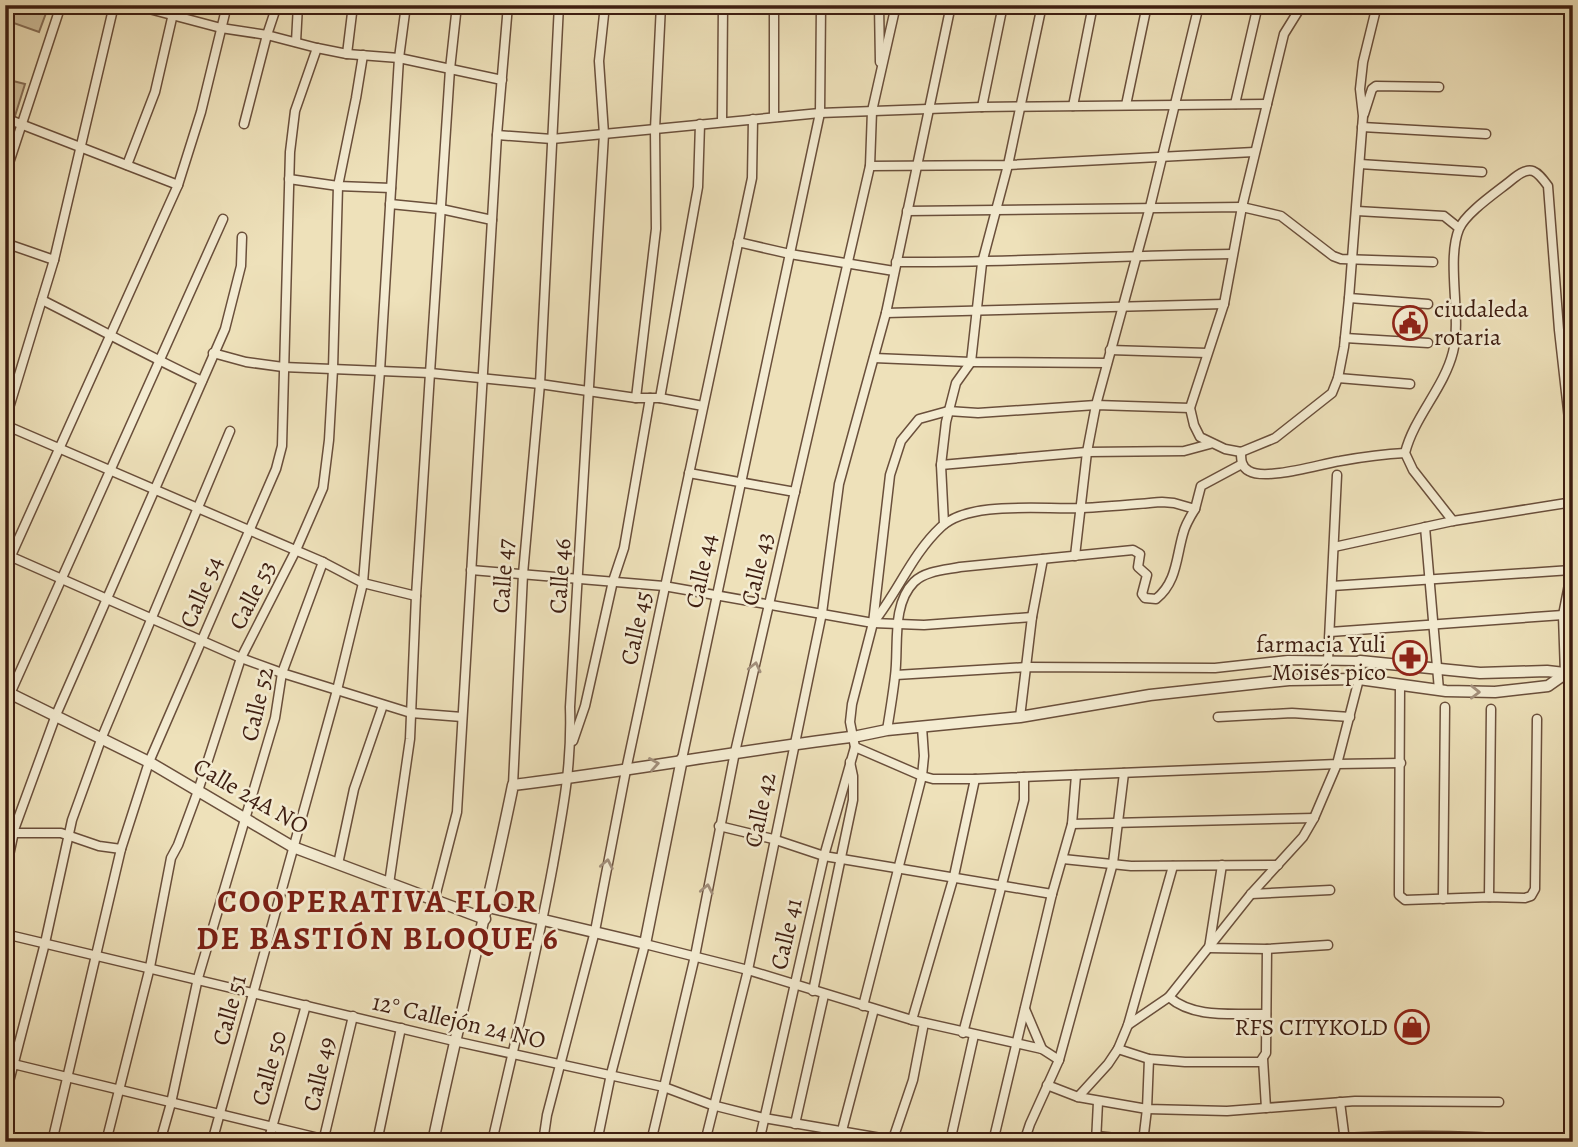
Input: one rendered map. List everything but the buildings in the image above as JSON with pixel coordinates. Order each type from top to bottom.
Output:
[{"type":"street","points":[[5,174],[61,5]]},
{"type":"street","points":[[114,5],[54,260],[5,423],[323,562],[363,583],[416,596]]},
{"type":"street","points":[[134,5],[220,28],[267,35],[317,48],[347,54],[399,58],[502,80]]},
{"type":"street","points":[[127,165],[155,92],[175,5]]},
{"type":"street","points":[[5,569],[8,555],[60,448],[178,185],[201,112],[227,5]]},
{"type":"street","points":[[244,124],[267,35],[278,5]]},
{"type":"street","points":[[296,42],[298,5]]},
{"type":"street","points":[[347,54],[353,5]]},
{"type":"street","name":"Calle 51","points":[[212,1142],[337,690],[363,583],[380,371],[399,58],[407,5]]},
{"type":"street","points":[[389,884],[410,739],[430,373],[450,69],[457,5]]},
{"type":"street","points":[[434,901],[457,812],[492,220],[508,5]]},
{"type":"street","name":"Calle 47","points":[[433,1142],[513,785],[523,574],[540,384],[559,5]]},
{"type":"street","name":"Calle 46","points":[[492,1142],[543,919],[569,778],[570,707],[604,134],[599,61],[605,5]]},
{"type":"street","points":[[636,398],[656,229],[655,129],[661,5]]},
{"type":"street","points":[[722,122],[723,5]]},
{"type":"street","points":[[774,117],[775,5]]},
{"type":"street","name":"Calle 44","points":[[597,1142],[611,1074],[645,944],[820,113],[821,5]]},
{"type":"street","points":[[879,5],[880,77]]},
{"type":"street","name":"Calle 43","points":[[651,1142],[695,957],[735,752],[870,166],[872,111],[896,5]]},
{"type":"street","name":"Calle 42","points":[[705,1142],[712,1105],[748,970],[822,613],[839,484],[886,313],[951,5]]},
{"type":"street","points":[[982,107],[1003,5]]},
{"type":"street","points":[[944,524],[941,465],[948,411],[956,383],[971,362],[982,263],[1008,165],[1018,107],[1042,5]]},
{"type":"street","points":[[1073,106],[1093,5]]},
{"type":"street","points":[[1126,105],[1147,5]]},
{"type":"street","points":[[1075,555],[1087,452],[1096,405],[1124,307],[1199,5]]},
{"type":"street","points":[[1235,104],[1258,5]]},
{"type":"street","points":[[1302,5],[1284,34],[1254,152],[1224,304],[1190,408],[1200,437],[1210,444],[1241,452],[1261,445],[1291,428],[1332,393],[1338,378],[1345,338],[1357,211],[1363,116],[1360,89],[1363,62],[1377,5]]},
{"type":"street","name":"Calle 54","points":[[52,1142],[121,849],[149,762],[275,469],[282,446],[289,179],[295,111],[317,48]]},
{"type":"street","name":"Calle 53","points":[[106,1142],[150,967],[171,858],[198,790],[241,659],[296,550],[323,488],[333,369],[338,186],[363,55]]},
{"type":"street","points":[[1363,116],[1372,89],[1376,86],[1439,87]]},
{"type":"street","points":[[498,135],[552,139],[820,113],[982,107],[1267,104]]},
{"type":"street","points":[[5,118],[178,185]]},
{"type":"street","name":"Calle 45","points":[[543,1142],[547,1115],[595,931],[664,586],[752,178],[753,120]]},
{"type":"street","points":[[660,398],[698,187],[700,124]]},
{"type":"street","points":[[1362,127],[1486,134]]},
{"type":"street","points":[[870,166],[1008,165],[1254,152]]},
{"type":"street","points":[[1360,164],[1482,172]]},
{"type":"street","points":[[1405,453],[1454,352],[1457,225],[1519,174],[1529,170],[1538,172],[1548,186],[1559,330],[1573,455]]},
{"type":"street","points":[[289,179],[338,186],[391,188]]},
{"type":"street","points":[[390,204],[441,209],[492,220]]},
{"type":"street","points":[[907,211],[1242,207],[1281,216],[1333,257],[1352,261],[1433,262]]},
{"type":"street","points":[[1357,211],[1444,216],[1457,225]]},
{"type":"street","points":[[5,705],[8,692],[223,219]]},
{"type":"street","points":[[5,874],[9,832],[55,715],[225,329],[241,266],[242,236]]},
{"type":"street","points":[[738,242],[790,254],[895,267],[1137,255],[1232,254]]},
{"type":"street","points":[[5,243],[54,260]]},
{"type":"street","points":[[1349,298],[1428,304]]},
{"type":"street","points":[[42,300],[202,381]]},
{"type":"street","points":[[886,313],[1224,304]]},
{"type":"street","points":[[1345,338],[1428,343]]},
{"type":"street","points":[[1110,350],[1207,353]]},
{"type":"street","points":[[214,353],[246,362],[283,367],[430,373],[540,384],[636,398],[660,398],[703,406]]},
{"type":"street","points":[[874,358],[1107,363]]},
{"type":"street","points":[[1338,378],[1410,384]]},
{"type":"street","points":[[571,747],[585,706],[613,581],[624,548],[650,398]]},
{"type":"street","points":[[873,623],[890,475],[901,441],[919,419],[948,411],[978,413],[1096,405],[1190,408]]},
{"type":"street","points":[[5,1097],[10,1064],[46,943],[72,820],[102,737],[230,431]]},
{"type":"street","points":[[941,465],[1087,452],[1184,451],[1210,444]]},
{"type":"street","points":[[1241,452],[1242,464],[1249,471],[1276,473],[1368,456],[1405,453]]},
{"type":"street","points":[[1405,453],[1413,470],[1453,521]]},
{"type":"street","points":[[887,730],[896,675],[898,625],[906,593],[919,578],[960,567],[1133,550],[1138,552],[1141,559],[1138,567],[1147,575],[1142,594],[1145,598],[1156,599],[1170,585],[1183,533],[1195,509],[1201,486],[1242,464]]},
{"type":"street","points":[[689,473],[795,492]]},
{"type":"street","points":[[1328,660],[1337,475]]},
{"type":"street","points":[[873,623],[888,605],[925,543],[944,524],[973,512],[1009,508],[1080,509],[1162,502],[1195,509]]},
{"type":"street","points":[[1334,547],[1453,521],[1573,502]]},
{"type":"street","points":[[1425,527],[1439,690]]},
{"type":"street","points":[[8,555],[241,659],[411,713],[463,717]]},
{"type":"street","points":[[1020,717],[1032,617],[1044,559]]},
{"type":"street","name":"Calle 52","points":[[160,1142],[198,978],[275,718],[282,673],[323,562]]},
{"type":"street","points":[[1332,586],[1572,567],[1563,615],[1569,674]]},
{"type":"street","points":[[471,570],[664,586],[873,623],[924,625],[1032,617]]},
{"type":"street","points":[[1330,632],[1563,615]]},
{"type":"street","name":"Calle 41","points":[[759,1142],[824,856],[850,762],[853,742],[850,722],[852,704],[873,623]]},
{"type":"street","points":[[896,675],[1027,667],[1215,668],[1288,660],[1360,661],[1480,673],[1548,671],[1569,674]]},
{"type":"street","points":[[1128,1025],[1169,997],[1251,894],[1303,837],[1337,764],[1359,679],[1360,661]]},
{"type":"street","points":[[513,785],[793,744],[853,742],[887,730],[1020,717],[1150,695],[1289,680],[1359,679],[1439,690],[1494,692],[1548,686],[1569,674]]},
{"type":"street","points":[[1400,685],[1399,895],[1405,900],[1531,896],[1535,890],[1537,719]]},
{"type":"street","name":"Calle 24A NO","points":[[8,692],[149,762],[293,847],[485,919]]},
{"type":"street","points":[[338,864],[354,789],[383,705]]},
{"type":"street","points":[[1443,899],[1445,707]]},
{"type":"street","points":[[1489,897],[1491,709]]},
{"type":"street","points":[[1218,717],[1292,713],[1350,717]]},
{"type":"street","points":[[863,1006],[922,776],[922,727]]},
{"type":"street","points":[[853,742],[933,779],[1401,763]]},
{"type":"street","points":[[813,991],[853,800],[853,769],[850,762]]},
{"type":"street","points":[[1024,1142],[1059,1060],[1113,863],[1124,773]]},
{"type":"street","points":[[993,1142],[1052,894],[1072,824],[1076,775]]},
{"type":"street","points":[[963,1033],[1024,800],[1024,777]]},
{"type":"street","points":[[912,1020],[954,876],[975,779]]},
{"type":"street","points":[[1072,824],[1314,818]]},
{"type":"street","points":[[719,826],[774,839],[824,856],[1052,894]]},
{"type":"street","points":[[9,832],[61,832],[99,846],[121,849]]},
{"type":"street","points":[[1062,859],[1131,866],[1278,865]]},
{"type":"street","points":[[1209,948],[1222,865]]},
{"type":"street","points":[[1078,1097],[1108,1064],[1128,1025],[1172,866]]},
{"type":"street","points":[[1251,894],[1330,890]]},
{"type":"street","points":[[488,906],[748,970],[912,1020],[963,1033],[1018,1042],[1042,1049],[1059,1060]]},
{"type":"street","name":"12° Callejón 24 NO","points":[[5,934],[454,1041],[611,1074],[664,1087],[712,1105],[764,1118],[904,1142]]},
{"type":"street","points":[[1209,948],[1266,949],[1328,945]]},
{"type":"street","points":[[1118,1049],[1149,1059],[1260,1062],[1266,1053],[1266,949]]},
{"type":"street","points":[[795,1124],[824,995]]},
{"type":"street","points":[[1169,997],[1179,1006],[1194,1012],[1266,1014]]},
{"type":"street","name":"Calle 50","points":[[268,1142],[306,1005]]},
{"type":"street","points":[[839,1142],[874,1009]]},
{"type":"street","points":[[1025,1009],[1042,1049]]},
{"type":"street","name":"Calle 49","points":[[323,1140],[353,1016]]},
{"type":"street","points":[[892,1140],[912,1080],[925,1023]]},
{"type":"street","points":[[377,1142],[401,1028]]},
{"type":"street","points":[[950,1142],[974,1035]]},
{"type":"street","points":[[1143,1141],[1149,1059]]},
{"type":"street","points":[[1263,1059],[1266,1108]]},
{"type":"street","points":[[10,1064],[335,1142]]},
{"type":"street","points":[[1047,1085],[1098,1102],[1147,1109],[1227,1111],[1340,1102],[1499,1102]]},
{"type":"street","points":[[1098,1102],[1096,1139],[1156,1142]]},
{"type":"street","points":[[1340,1102],[1345,1139]]},
{"type":"street","points":[[1281,1142],[1345,1139],[1548,1142]]},
{"type":"shaded area","points":[[10,5],[49,5],[39,32],[5,20]]},
{"type":"shaded area","points":[[5,79],[25,84],[15,116],[5,112]]},
{"type":"place","name":"ciudaleda rotaria","points":[[1410,323]]},
{"type":"place","name":"farmacia Yuli Moisés pico","points":[[1410,658]]},
{"type":"place","name":"RFS CITYKOLD","points":[[1412,1027]]},
{"type":"district","name":"COOPERATIVA FLOR DE BASTIÓN BLOQUE 6","points":[[378,920]]}]
